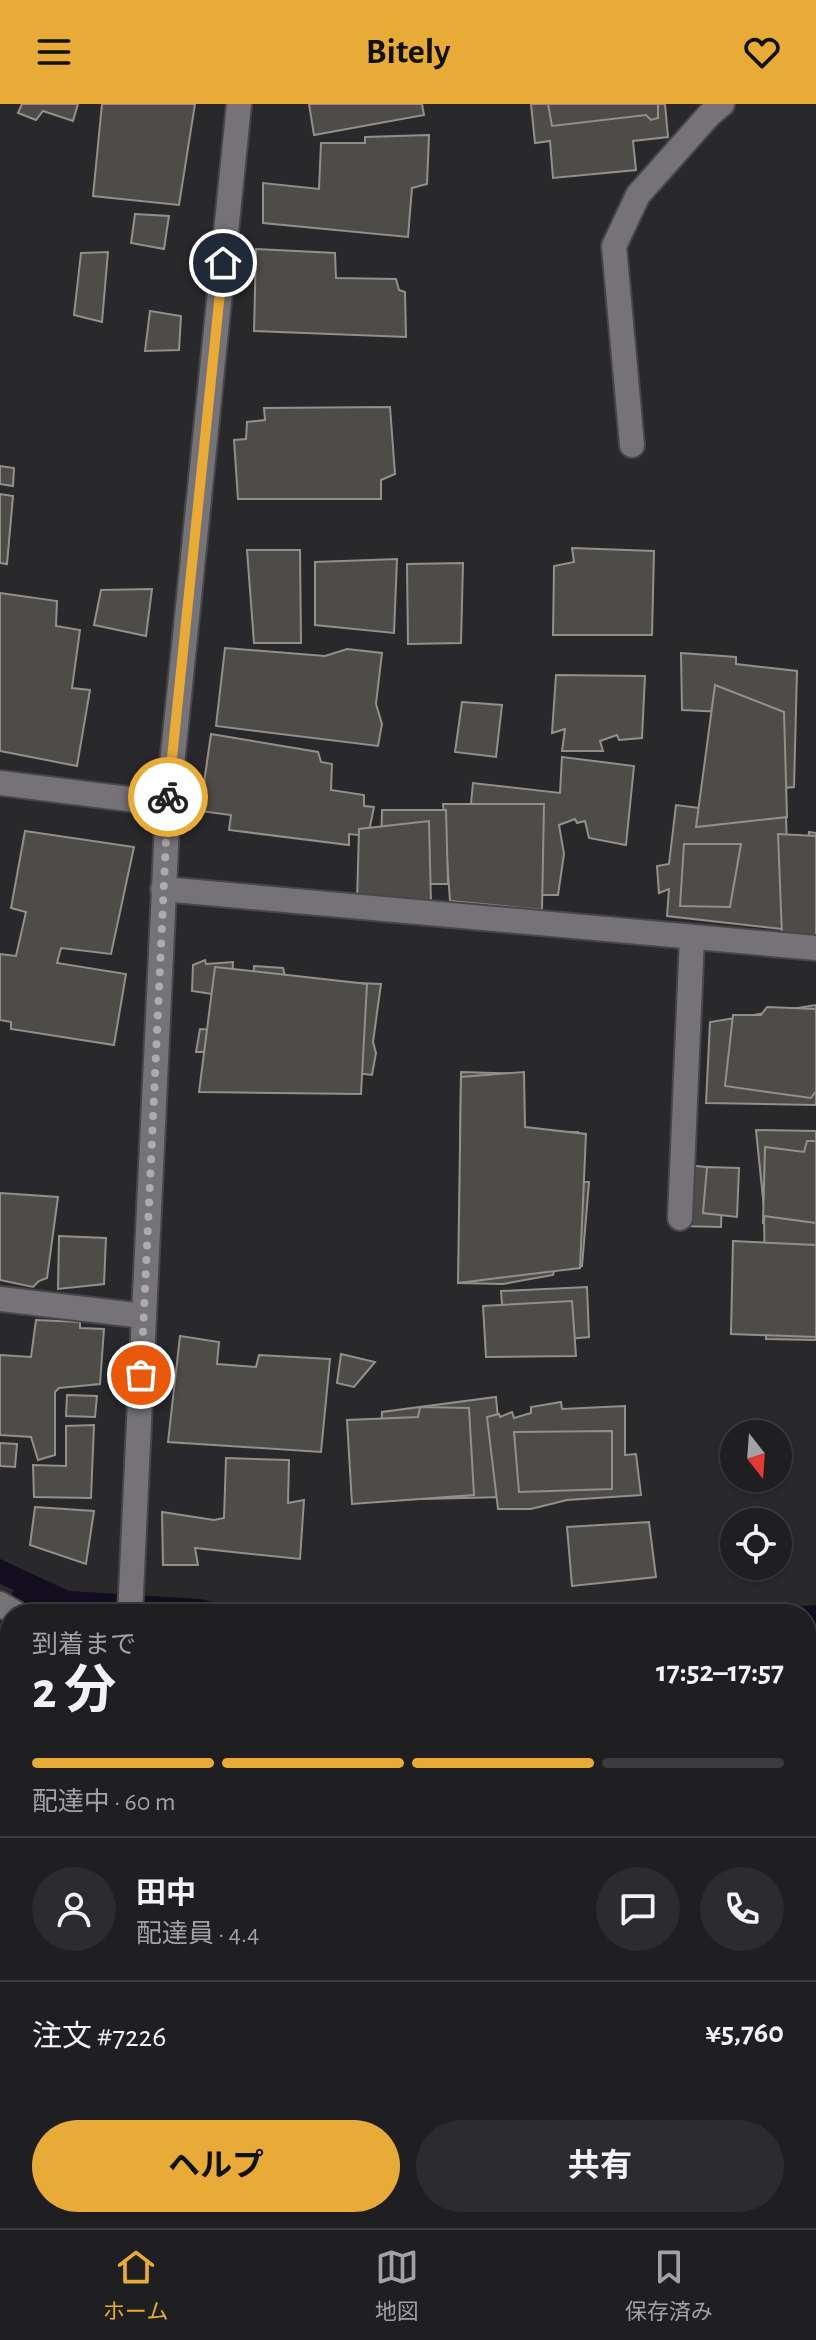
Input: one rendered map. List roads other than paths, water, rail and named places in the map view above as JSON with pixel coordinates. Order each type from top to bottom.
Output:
[{"type":"street","points":[[130,1604],[168,804],[239,104]]},
{"type":"street","points":[[632,445],[614,246],[638,195],[722,104]]},
{"type":"street","points":[[0,783],[168,804]]},
{"type":"street","points":[[163,889],[816,948]]},
{"type":"street","points":[[680,1218],[692,937]]},
{"type":"street","points":[[0,1299],[144,1316]]}]
